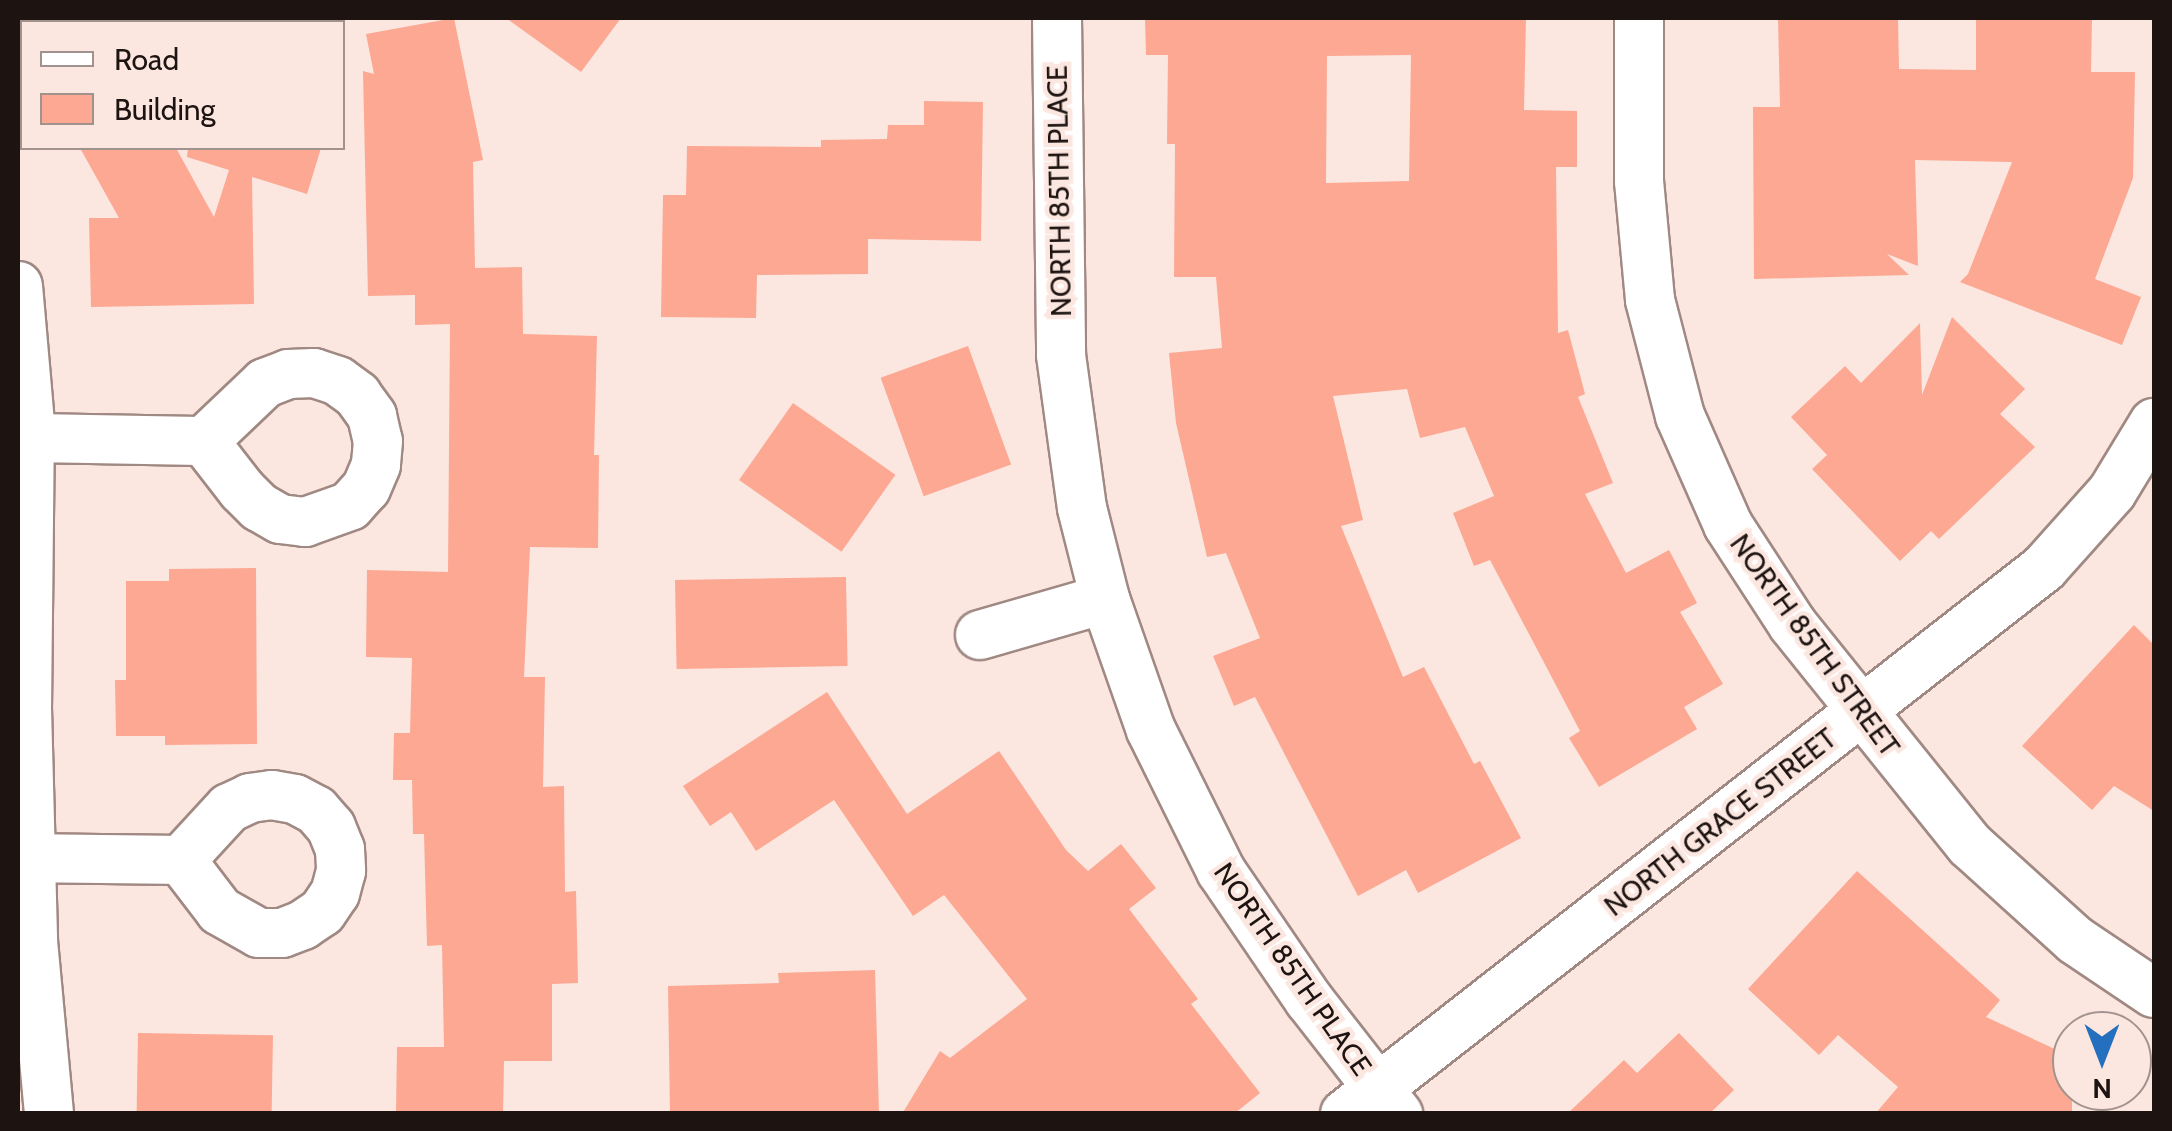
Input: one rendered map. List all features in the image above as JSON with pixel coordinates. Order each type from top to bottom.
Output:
[{"type":"street","name":"NORTH 85TH PLACE","points":[[1057,18],[1061,355],[1082,508],[1105,599],[1151,730],[1222,871],[1374,1105]]},
{"type":"street","name":"NORTH 85TH STREET","points":[[1639,18],[1642,241],[1658,339],[1680,416],[1728,524],[1758,576],[1970,845],[2075,940],[2154,993]]},
{"type":"street","points":[[18,286],[30,438],[24,858],[48,1114]]},
{"type":"street","name":"NORTH GRACE STREET","points":[[1374,1105],[2044,568],[2112,492],[2154,423]]},
{"type":"street","points":[[30,438],[204,441]]},
{"type":"street","points":[[980,635],[1105,599]]},
{"type":"street","points":[[24,858],[182,860]]},
{"type":"building","points":[[454,18],[483,160],[473,162],[475,268],[522,267],[523,334],[597,336],[594,455],[599,455],[598,548],[530,547],[524,677],[545,677],[543,787],[564,786],[565,892],[576,891],[578,983],[552,984],[552,1061],[504,1061],[503,1114],[396,1112],[397,1047],[444,1047],[442,945],[427,946],[424,834],[413,834],[412,780],[393,780],[394,733],[410,733],[412,658],[366,657],[367,570],[448,572],[450,324],[415,325],[415,295],[368,296],[363,71],[374,74],[366,34]]},
{"type":"building","points":[[506,18],[621,18],[581,72]]},
{"type":"building","points":[[1145,18],[1526,18],[1524,110],[1577,111],[1577,167],[1556,167],[1558,333],[1568,330],[1585,394],[1578,397],[1613,483],[1585,494],[1626,573],[1669,550],[1697,603],[1680,612],[1723,684],[1684,707],[1697,729],[1599,787],[1569,738],[1580,731],[1490,560],[1474,566],[1453,513],[1494,496],[1465,427],[1420,438],[1407,389],[1333,396],[1363,520],[1341,526],[1403,677],[1424,667],[1474,764],[1480,761],[1521,838],[1418,893],[1406,870],[1358,896],[1255,697],[1234,706],[1213,656],[1260,638],[1226,553],[1207,557],[1176,423],[1169,353],[1222,348],[1216,277],[1174,277],[1175,144],[1167,144],[1168,55],[1146,55]],"holes":[[[1411,55],[1409,181],[1326,183],[1327,56]]]},
{"type":"building","points":[[1778,18],[1898,18],[1899,69],[1976,70],[1976,18],[2092,18],[2091,72],[2135,72],[2133,178],[2095,279],[2141,297],[2122,345],[1960,282],[1968,274],[2012,162],[1915,160],[1918,266],[1887,254],[1909,275],[1754,279],[1753,107],[1780,107]]},
{"type":"building","points":[[924,101],[983,102],[981,241],[868,239],[868,274],[757,275],[756,318],[661,317],[663,195],[686,195],[687,146],[821,147],[821,140],[887,139],[888,125],[924,125]]},
{"type":"building","points":[[81,150],[177,150],[214,217],[229,170],[187,157],[188,150],[320,150],[307,194],[252,177],[254,304],[91,307],[89,218],[119,218]]},
{"type":"building","points":[[1952,317],[2025,389],[2000,414],[2035,447],[1939,539],[1931,531],[1900,561],[1812,469],[1827,455],[1791,417],[1845,366],[1861,383],[1920,323],[1922,395]]},
{"type":"building","points":[[968,346],[1011,464],[924,496],[881,378]]},
{"type":"building","points":[[793,403],[895,475],[841,552],[739,480]]},
{"type":"building","points":[[256,568],[257,744],[165,745],[165,736],[116,736],[115,680],[126,680],[126,581],[169,581],[169,569]]},
{"type":"building","points":[[846,577],[848,666],[677,669],[675,580]]},
{"type":"building","points":[[2134,625],[2154,645],[2154,811],[2114,786],[2092,810],[2022,746]]},
{"type":"building","points":[[827,692],[907,814],[999,751],[1066,850],[1088,871],[1121,844],[1156,888],[1129,909],[1198,999],[1191,1004],[1260,1093],[1234,1114],[902,1114],[940,1051],[950,1058],[1027,999],[944,895],[913,916],[834,800],[756,851],[731,812],[710,826],[683,786]]},
{"type":"building","points":[[1857,871],[2000,1000],[1986,1017],[2052,1048],[2052,1111],[2072,1114],[1875,1114],[1898,1087],[1838,1035],[1819,1055],[1748,989]]},
{"type":"building","points":[[875,970],[879,1114],[670,1114],[668,986],[779,983],[778,973]]},
{"type":"building","points":[[138,1033],[273,1035],[272,1114],[137,1114]]},
{"type":"building","points":[[1679,1033],[1734,1090],[1709,1114],[1567,1114],[1624,1060],[1637,1073]]}]
